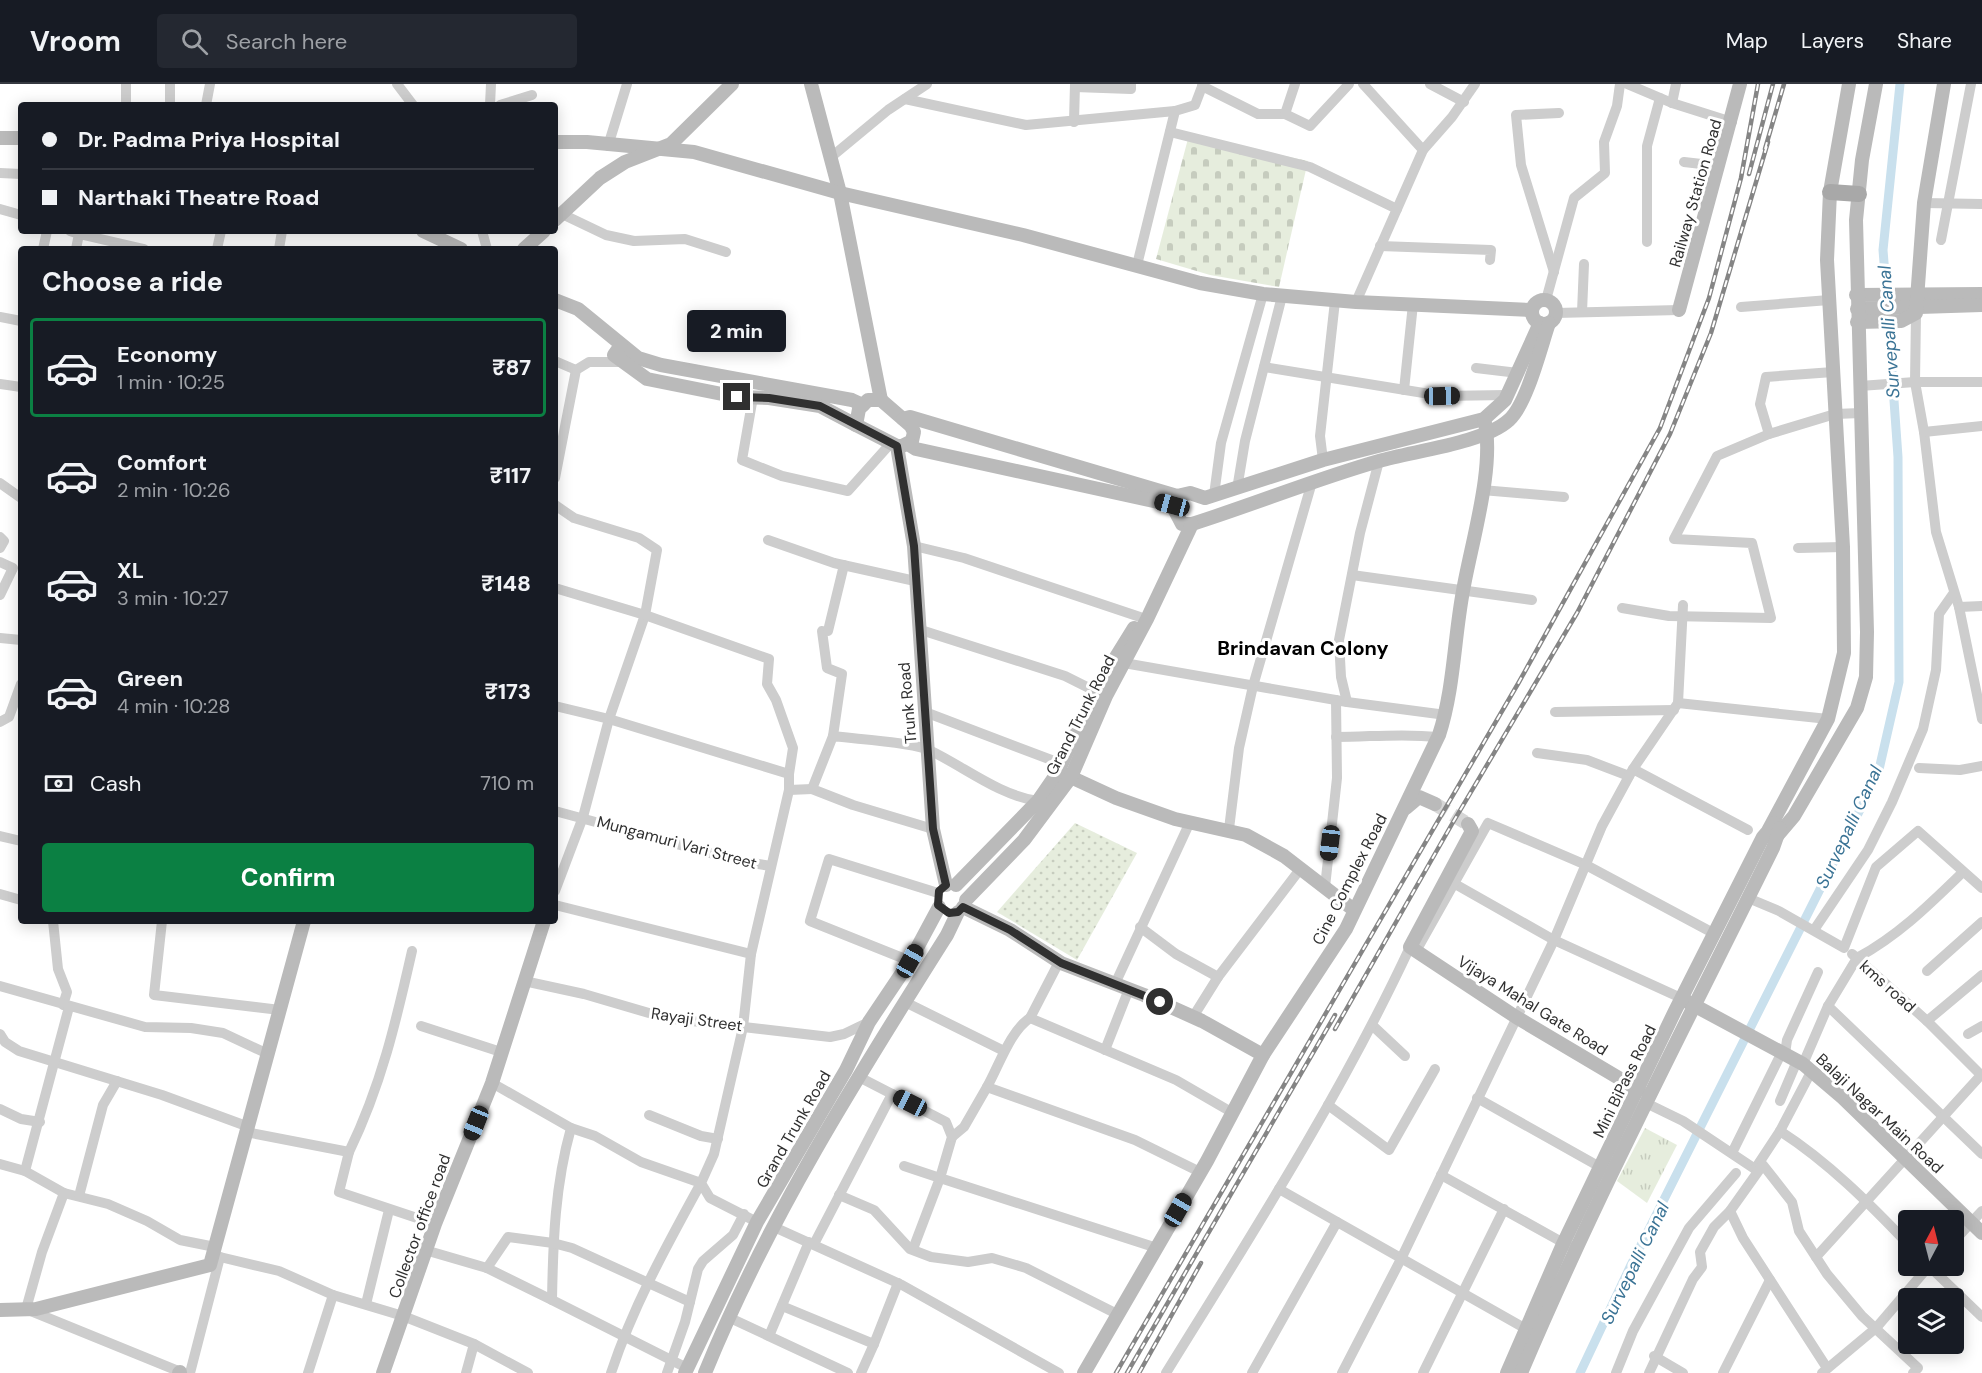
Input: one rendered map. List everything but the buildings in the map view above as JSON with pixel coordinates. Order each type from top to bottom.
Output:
[{"type":"main road","points":[[558,217],[600,178],[625,162],[661,150],[671,144],[732,84]]},
{"type":"main road","points":[[812,84],[840,193],[881,400],[903,419],[910,417],[1175,501],[1192,523]]},
{"type":"main road","name":"Railway Station Road","points":[[1679,310],[1732,122],[1740,84]]},
{"type":"main road","points":[[1521,1373],[1569,1246],[1646,1103],[1688,1002],[1748,898],[1773,832],[1828,719],[1845,653],[1843,548],[1829,300],[1830,192],[1849,84]]},
{"type":"main road","points":[[1773,832],[1794,816],[1857,708],[1866,678],[1868,632],[1860,386],[1862,303],[1859,194],[1876,84]]},
{"type":"main road","points":[[1910,302],[1944,84]]},
{"type":"main road","points":[[0,138],[18,138]]},
{"type":"main road","points":[[558,142],[587,142],[608,146],[694,152],[840,193],[1023,235],[1200,283],[1263,294],[1335,301],[1532,310]]},
{"type":"main road","points":[[1830,192],[1859,194]]},
{"type":"main road","points":[[429,234],[455,246]]},
{"type":"main road","points":[[527,246],[541,234]]},
{"type":"main road","points":[[1862,303],[1910,302],[1982,294]]},
{"type":"main road","points":[[1192,523],[1510,419],[1531,376],[1548,320],[1552,303],[1540,300],[1532,310],[1533,318],[1548,320]]},
{"type":"main road","points":[[558,301],[578,309],[638,358],[661,365],[852,400],[863,405]]},
{"type":"main road","points":[[1862,303],[1982,305]]},
{"type":"main road","points":[[621,345],[614,355],[647,379],[737,397],[820,406],[898,444],[916,449],[1175,501],[1190,493],[1210,496],[1237,489],[1323,460],[1486,426],[1507,395],[1548,320]]},
{"type":"main road","points":[[856,425],[863,405],[868,400],[881,400]]},
{"type":"main road","name":"Trunk Road","points":[[903,419],[914,432],[912,441],[898,444],[914,546],[933,829],[945,893]]},
{"type":"main road","name":"Cine Complex Road","points":[[1084,1373],[1200,1172],[1263,1056],[1346,929],[1400,813],[1418,783],[1446,715],[1462,592],[1482,490],[1486,426]]},
{"type":"main road","points":[[1210,496],[1206,509],[1192,523],[1140,617],[1095,691],[1064,771],[1116,798],[1175,819],[1229,829],[1246,835],[1284,856],[1354,910]]},
{"type":"main road","name":"Grand Trunk Road","points":[[705,1373],[728,1317],[822,1135],[962,906],[1024,840],[1124,663],[1192,523]]},
{"type":"main road","name":"Grand Trunk Road","points":[[686,1370],[757,1222],[846,1070],[869,1022],[910,961],[945,893],[1038,801],[1064,771]]},
{"type":"main road","points":[[1400,813],[1419,797],[1435,804]]},
{"type":"main road","points":[[1773,832],[1785,812]]},
{"type":"main road","points":[[1413,949],[1472,831],[1468,824]]},
{"type":"main road","name":"Mini BiPass Road","points":[[1507,1373],[1526,1329],[1569,1246],[1600,1167],[1639,1090],[1688,1002],[1715,934],[1773,832]]},
{"type":"main road","points":[[964,891],[962,906],[949,913],[945,893],[964,891]]},
{"type":"main road","points":[[962,906],[1010,930],[1059,962],[1192,1017],[1263,1056]]},
{"type":"main road","points":[[0,1310],[26,1310],[215,1256],[303,924]]},
{"type":"main road","name":"Collector office road","points":[[383,1373],[425,1250],[492,1083],[543,924]]},
{"type":"main road","name":"Vijaya Mahal Gate Road","points":[[1413,949],[1516,1017],[1639,1090]]},
{"type":"main road","name":"Balaji Nagar Main Road","points":[[1688,1002],[1795,1060],[1906,1159],[1977,1227]]},
{"type":"street","points":[[126,84],[126,102]]},
{"type":"street","points":[[170,84],[170,102]]},
{"type":"street","points":[[207,102],[210,84]]},
{"type":"street","points":[[397,84],[411,102]]},
{"type":"street","points":[[490,102],[491,84]]},
{"type":"street","points":[[608,146],[627,84]]},
{"type":"street","points":[[830,158],[927,84]]},
{"type":"street","points":[[1074,122],[1075,86],[1131,89],[1131,84]]},
{"type":"street","points":[[1285,114],[1295,84]]},
{"type":"street","points":[[905,99],[1026,125],[1175,111],[1195,105],[1202,85],[1258,114],[1285,114],[1310,126],[1349,84]]},
{"type":"street","points":[[1430,84],[1464,102]]},
{"type":"street","points":[[1356,302],[1423,150],[1464,102],[1475,84]]},
{"type":"street","points":[[1546,300],[1574,198],[1605,174],[1604,142],[1617,106],[1620,84]]},
{"type":"street","points":[[1627,84],[1672,103],[1732,122]]},
{"type":"street","points":[[1672,103],[1677,84]]},
{"type":"street","points":[[1941,240],[1971,84]]},
{"type":"street","points":[[1366,85],[1423,150]]},
{"type":"street","points":[[510,102],[532,95]]},
{"type":"street","points":[[1647,242],[1647,146],[1660,98]]},
{"type":"street","points":[[1137,265],[1175,111]]},
{"type":"street","points":[[1554,273],[1521,165],[1516,116],[1559,113]]},
{"type":"street","points":[[1170,132],[1310,168],[1396,209]]},
{"type":"street","points":[[1684,162],[1719,166]]},
{"type":"street","points":[[0,173],[18,174]]},
{"type":"street","points":[[1924,203],[1982,204]]},
{"type":"street","points":[[0,209],[18,214]]},
{"type":"street","points":[[558,217],[606,235],[634,241],[685,239],[726,252]]},
{"type":"street","points":[[78,234],[131,246]]},
{"type":"street","points":[[1380,246],[1491,250],[1490,260]]},
{"type":"street","points":[[1582,312],[1584,264]]},
{"type":"street","points":[[1210,496],[1221,443],[1263,294]]},
{"type":"street","points":[[1237,489],[1245,441],[1282,296]]},
{"type":"street","points":[[1741,307],[1829,300]]},
{"type":"street","points":[[1323,460],[1320,436],[1335,301]]},
{"type":"street","points":[[1910,302],[1915,382],[1924,432],[1936,532],[1953,594],[1959,607],[1982,719]]},
{"type":"street","points":[[1404,390],[1413,304]]},
{"type":"street","points":[[1548,320],[1582,312],[1679,310]]},
{"type":"street","points":[[0,317],[18,320]]},
{"type":"street","points":[[558,362],[576,370]]},
{"type":"street","points":[[558,462],[576,370],[589,362],[624,362]]},
{"type":"street","points":[[1264,368],[1442,396],[1507,395]]},
{"type":"street","points":[[1476,368],[1518,373]]},
{"type":"street","points":[[1769,434],[1760,404],[1766,377],[1833,372]]},
{"type":"street","points":[[1860,386],[1915,382],[1982,382]]},
{"type":"street","points":[[0,384],[18,387]]},
{"type":"street","points":[[753,398],[742,460],[782,476],[848,491],[898,444]]},
{"type":"street","points":[[1622,608],[1669,616],[1682,610],[1772,618],[1752,543],[1674,539],[1717,456],[1769,434],[1835,414],[1861,413]]},
{"type":"street","points":[[1924,432],[1982,426]]},
{"type":"street","points":[[1325,887],[1337,778],[1336,737],[1342,701],[1339,640],[1379,461]]},
{"type":"street","points":[[1229,829],[1239,748],[1253,686],[1312,482]]},
{"type":"street","points":[[0,483],[18,495]]},
{"type":"street","points":[[1482,490],[1564,497]]},
{"type":"street","points":[[558,507],[574,518],[639,538],[657,550],[645,615],[609,718],[583,817],[558,883]]},
{"type":"street","points":[[0,537],[4,541],[0,548]]},
{"type":"street","points":[[768,540],[844,565],[915,581]]},
{"type":"street","points":[[914,546],[964,558],[1140,617]]},
{"type":"street","points":[[1798,548],[1843,548]]},
{"type":"street","points":[[0,562],[13,568],[0,595]]},
{"type":"street","points":[[812,789],[833,736],[842,674],[827,668],[825,631],[844,565]]},
{"type":"street","points":[[1352,575],[1532,600]]},
{"type":"street","points":[[558,589],[645,615],[769,659],[767,684],[776,700],[793,748],[789,790],[751,954],[743,1027],[714,1154],[701,1183],[648,1281],[623,1338],[611,1373]]},
{"type":"street","points":[[1813,930],[1868,850],[1892,802],[1923,729],[1936,670],[1939,614],[1953,594]]},
{"type":"street","points":[[1959,607],[1982,606]]},
{"type":"street","points":[[1342,1373],[1401,1258],[1554,940],[1602,826],[1631,773],[1676,706],[1682,610]]},
{"type":"street","points":[[921,630],[1065,676],[1095,691]]},
{"type":"street","points":[[0,638],[18,640]]},
{"type":"street","points":[[1124,663],[1342,701],[1446,715]]},
{"type":"street","points":[[3,717],[18,690]]},
{"type":"street","points":[[1556,712],[1676,706],[1828,719]]},
{"type":"street","points":[[558,707],[609,718],[789,774]]},
{"type":"street","points":[[925,712],[1064,771]]},
{"type":"street","points":[[1336,737],[1383,737],[1406,733],[1437,737]]},
{"type":"street","points":[[833,736],[927,749],[974,776],[1038,801]]},
{"type":"street","points":[[1537,753],[1587,760],[1631,773],[1748,830]]},
{"type":"street","points":[[1919,768],[1960,770],[1982,766]]},
{"type":"street","points":[[789,790],[812,789],[853,805],[933,829]]},
{"type":"street","name":"Mungamuri Vari Street","points":[[558,812],[739,861],[771,866]]},
{"type":"street","points":[[1115,984],[1190,822]]},
{"type":"street","points":[[1166,1373],[1279,1189],[1373,1026],[1413,949],[1455,884],[1488,823],[1586,865],[1715,934]]},
{"type":"street","points":[[1844,948],[1876,867],[1918,831],[1958,864],[1963,872],[1982,888]]},
{"type":"street","points":[[0,836],[18,840]]},
{"type":"street","points":[[910,961],[810,921],[829,859],[945,893]]},
{"type":"street","points":[[1192,1017],[1218,977],[1301,868]]},
{"type":"street","points":[[1748,898],[1779,911],[1857,957],[1884,943],[1912,922],[1963,872]]},
{"type":"street","points":[[1455,884],[1554,940],[1688,1002]]},
{"type":"street","points":[[0,894],[18,899]]},
{"type":"street","points":[[558,907],[751,954]]},
{"type":"street","points":[[1927,970],[1982,922]]},
{"type":"street","points":[[25,1171],[56,1061],[68,992],[58,969],[53,924]]},
{"type":"street","points":[[162,924],[154,995],[280,1011]]},
{"type":"street","points":[[1140,927],[1176,954],[1218,977]]},
{"type":"street","points":[[412,951],[392,1041],[368,1112],[349,1152],[339,1192],[435,1224]]},
{"type":"street","name":"kms road","points":[[1795,1060],[1857,957],[1927,1022],[1982,975]]},
{"type":"street","points":[[913,1249],[940,1178],[952,1137],[964,1127],[1001,1061],[1004,1051],[1024,1021],[1030,1017],[1059,962]]},
{"type":"street","points":[[1649,1373],[1693,1279],[1702,1267],[1700,1252],[1714,1227],[1730,1211],[1780,1131],[1795,1060],[1787,1040],[1818,972]]},
{"type":"street","name":"Rayaji Street","points":[[524,981],[584,994],[666,1018],[830,1037],[844,1034],[869,1022]]},
{"type":"street","points":[[0,986],[146,1027],[191,1028],[223,1033],[268,1054]]},
{"type":"street","points":[[1105,1050],[1129,989]]},
{"type":"street","points":[[905,1002],[1004,1051]]},
{"type":"street","points":[[1828,1006],[1982,1154]]},
{"type":"street","points":[[1030,1017],[1176,1080],[1233,1113]]},
{"type":"street","points":[[1816,1257],[1981,1076],[1927,1022]]},
{"type":"street","points":[[421,1026],[501,1052]]},
{"type":"street","points":[[1373,1026],[1405,1056]]},
{"type":"street","points":[[1968,1034],[1982,1026]]},
{"type":"street","points":[[0,1034],[5,1042],[18,1051],[56,1061],[248,1130],[349,1152]]},
{"type":"street","points":[[1780,1101],[1795,1060]]},
{"type":"street","points":[[1732,1153],[1795,1060]]},
{"type":"street","points":[[1328,1105],[1389,1150],[1435,1069]]},
{"type":"street","points":[[859,1077],[946,1122],[952,1137]]},
{"type":"street","points":[[79,1196],[103,1105],[117,1082]]},
{"type":"street","points":[[492,1083],[571,1128],[595,1136],[659,1170],[701,1183],[710,1198],[757,1222]]},
{"type":"street","points":[[987,1087],[1135,1140],[1200,1172]]},
{"type":"street","points":[[769,1336],[812,1243],[840,1195],[892,1094]]},
{"type":"street","points":[[1477,1098],[1600,1167]]},
{"type":"street","points":[[1646,1103],[1683,1121],[1732,1153],[1759,1167],[1792,1202],[1799,1231],[1844,1296],[1918,1368],[1913,1373]]},
{"type":"street","points":[[0,1109],[21,1119],[40,1122]]},
{"type":"street","points":[[649,1115],[701,1136],[718,1139]]},
{"type":"street","points":[[552,1300],[553,1217],[562,1160],[571,1128]]},
{"type":"street","points":[[1780,1131],[1809,1149],[1868,1202],[1898,1234]]},
{"type":"street","points":[[0,1164],[25,1171],[64,1193],[108,1204],[138,1216],[180,1240],[215,1256],[279,1271],[333,1295],[403,1316],[474,1344],[528,1373]]},
{"type":"street","points":[[904,1166],[1156,1248]]},
{"type":"street","points":[[1616,1373],[1633,1331],[1689,1228],[1736,1173]]},
{"type":"street","points":[[1441,1175],[1569,1246]]},
{"type":"street","points":[[1279,1189],[1526,1329]]},
{"type":"street","points":[[64,1193],[42,1252],[26,1310],[183,1373],[215,1256]]},
{"type":"street","points":[[840,1195],[874,1210],[913,1249],[931,1257],[968,1262],[992,1258],[1026,1268],[1117,1314]]},
{"type":"street","points":[[1424,1373],[1504,1209]]},
{"type":"street","points":[[366,1304],[389,1210]]},
{"type":"street","points":[[1730,1211],[1743,1238],[1825,1371],[1876,1328],[1920,1276]]},
{"type":"street","points":[[1964,1235],[1977,1227],[1982,1211]]},
{"type":"street","points":[[668,1373],[698,1269],[703,1261],[733,1235],[744,1214]]},
{"type":"street","points":[[1252,1373],[1337,1222]]},
{"type":"street","points":[[774,1227],[898,1283],[998,1336],[1059,1373]]},
{"type":"street","points":[[487,1268],[508,1237],[553,1243],[648,1281],[690,1302]]},
{"type":"street","points":[[425,1250],[487,1268],[673,1361],[686,1370]]},
{"type":"street","points":[[1939,1276],[1982,1317]]},
{"type":"street","points":[[1723,1373],[1770,1280]]},
{"type":"street","points":[[861,1373],[898,1283]]},
{"type":"street","points":[[308,1373],[333,1295]]},
{"type":"street","points":[[782,1306],[874,1344]]},
{"type":"street","points":[[728,1317],[848,1373]]},
{"type":"street","points":[[466,1373],[474,1344]]},
{"type":"street","points":[[1655,1357],[1683,1373]]},
{"type":"green space","points":[[1189,135],[1308,161],[1279,287],[1210,275],[1156,259]]},
{"type":"green space","points":[[1075,823],[1137,853],[1077,960],[997,912]]},
{"type":"green space","points":[[1645,1128],[1677,1145],[1647,1203],[1617,1181]]},
{"type":"waterway","name":"Survepalli Canal","points":[[1887,300],[1883,250],[1900,84]]},
{"type":"waterway","name":"Survepalli Canal","points":[[1580,1373],[1631,1265],[1878,774],[1899,682],[1898,457],[1888,316]]},
{"type":"tunnel","points":[[1435,804],[1468,824]]},
{"type":"railway","points":[[1116,1373],[1519,682],[1660,428],[1709,298],[1741,178],[1758,84]]},
{"type":"railway","points":[[1749,174],[1773,84]]},
{"type":"railway","points":[[1765,149],[1784,84]]},
{"type":"railway","points":[[1335,1029],[1452,824],[1577,613],[1670,434],[1711,333],[1768,142]]},
{"type":"railway","points":[[1127,1373],[1335,1015]]},
{"type":"railway","points":[[1139,1373],[1201,1263]]},
{"type":"district","name":"Brindavan Colony","points":[[1303,648]]},
{"type":"route","points":[[737,397],[769,398],[820,406],[866,432],[897,446],[914,546],[933,829],[946,885],[937,896],[938,905],[949,913],[958,912],[963,907],[1010,930],[1061,963],[1160,1002]]}]
